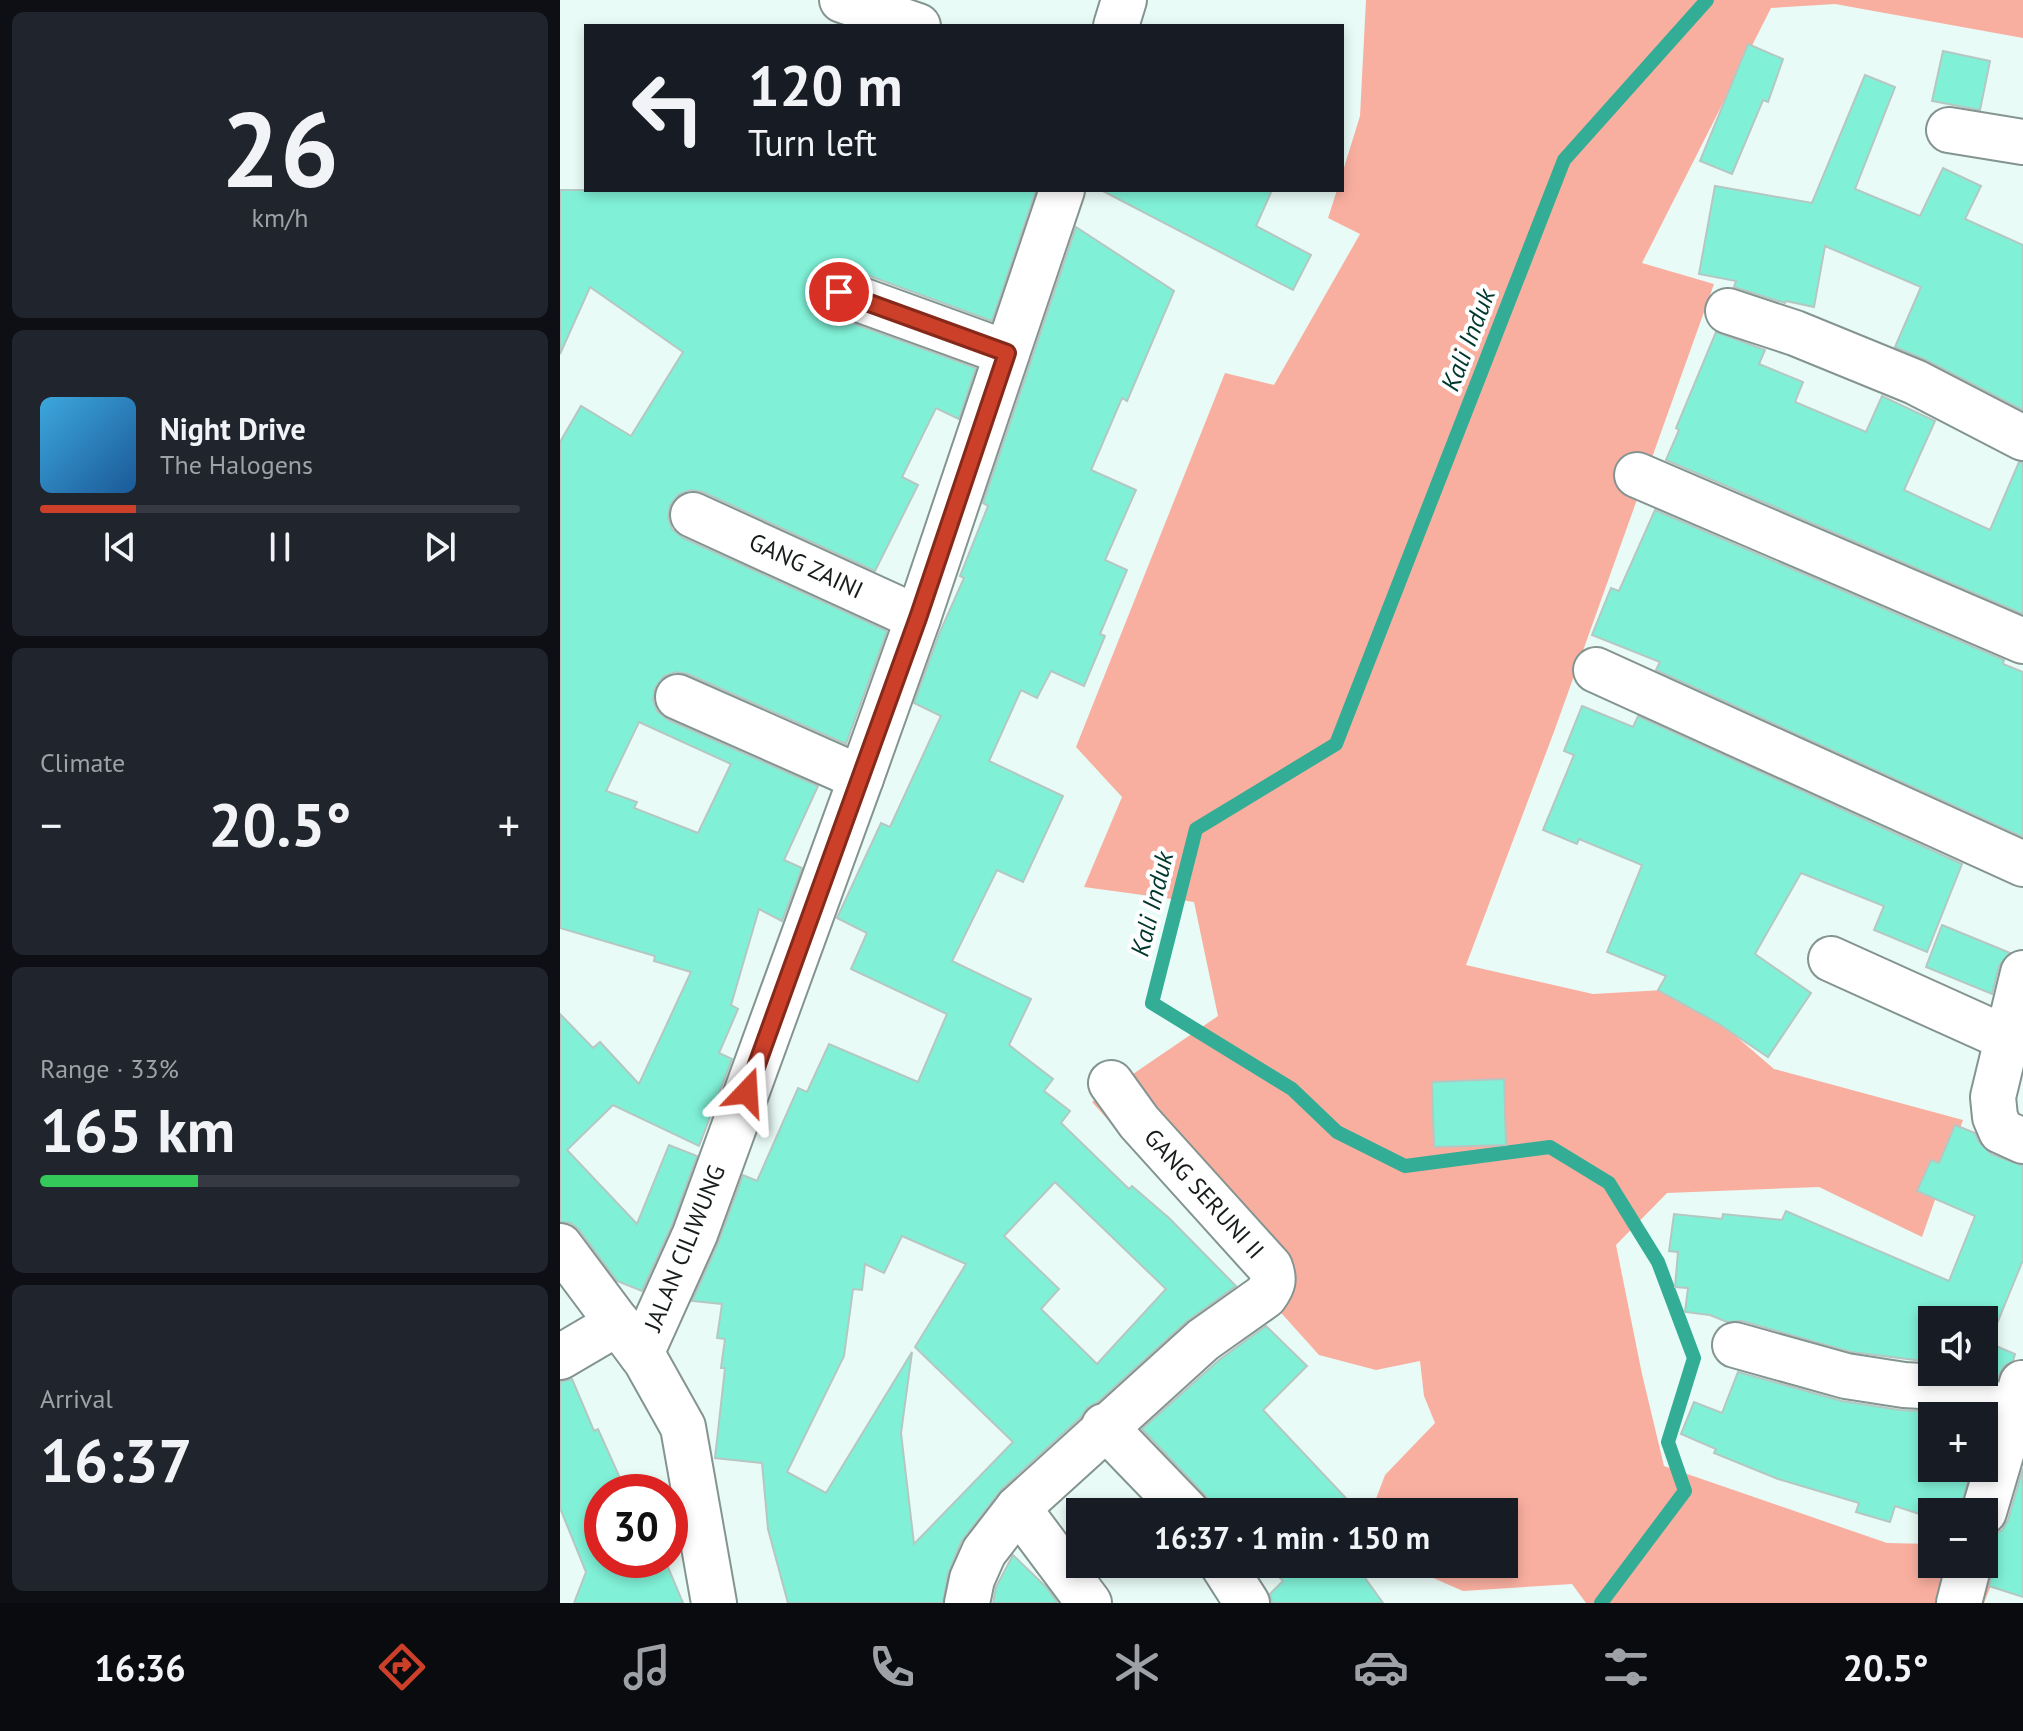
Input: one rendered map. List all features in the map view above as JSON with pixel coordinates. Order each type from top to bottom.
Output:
[{"type":"street","points":[[842,0],[912,24]]},
{"type":"street","points":[[1949,130],[2023,142]]},
{"type":"street","name":"JALAN CILIWUNG","points":[[630,1339],[695,1234],[918,618],[1061,192]]},
{"type":"street","points":[[839,292],[1007,353]]},
{"type":"street","points":[[1728,311],[1795,333],[1915,382],[2023,438]]},
{"type":"street","points":[[1637,475],[2023,641]]},
{"type":"street","name":"GANG ZAINI","points":[[693,515],[918,618]]},
{"type":"street","points":[[1596,670],[2023,864]]},
{"type":"street","points":[[678,697],[861,778]]},
{"type":"street","points":[[1831,959],[2006,1038]]},
{"type":"street","points":[[2023,973],[1993,1097],[1995,1117],[2001,1131],[2023,1141]]},
{"type":"street","name":"GANG SERUNI II","points":[[967,1603],[972,1579],[984,1552],[1018,1508],[1104,1426],[1203,1340],[1265,1296],[1272,1286],[1274,1277],[1270,1267],[1139,1122],[1111,1083]]},
{"type":"street","points":[[560,1246],[630,1339],[683,1427],[714,1603]]},
{"type":"street","points":[[560,1357],[630,1339]]},
{"type":"street","points":[[1735,1345],[1846,1376],[1904,1385],[2018,1395],[1988,1498]]},
{"type":"street","points":[[1104,1426],[1173,1498]]},
{"type":"street","points":[[1018,1508],[1089,1603]]},
{"type":"street","points":[[1231,1578],[1247,1603]]},
{"type":"street","points":[[1959,1603],[1965,1578]]},
{"type":"shaded area","points":[[1366,0],[2023,0],[2023,38],[1835,4],[1771,8],[1642,263],[1714,284],[1555,729],[1466,965],[1593,994],[1681,989],[1774,1069],[1963,1120],[1922,1237],[1819,1187],[1667,1193],[1616,1245],[1664,1466],[1887,1543],[1918,1544],[1918,1578],[1994,1578],[1984,1603],[1586,1603],[1572,1584],[1463,1591],[1433,1578],[1518,1578],[1518,1498],[1376,1498],[1385,1475],[1435,1423],[1424,1396],[1420,1361],[1376,1370],[1319,1355],[1092,1102],[1218,1016],[1194,902],[1084,887],[1122,797],[1076,747],[1225,373],[1274,385],[1360,234],[1328,218],[1336,192],[1344,192],[1344,168],[1360,116]]},
{"type":"shaded area","points":[[1998,1545],[2007,1545],[1998,1568]]},
{"type":"building","points":[[1748,44],[1783,59],[1768,102],[1763,100],[1732,174],[1700,161]]},
{"type":"building","points":[[1943,51],[1990,61],[1980,110],[1932,101]]},
{"type":"building","points":[[1865,75],[1895,87],[1855,189],[1920,216],[1943,168],[1981,186],[1965,219],[2023,245],[2023,410],[1895,347],[1921,287],[1825,246],[1814,307],[1785,303],[1734,287],[1736,281],[1699,274],[1715,186],[1812,203]]},
{"type":"building","points":[[560,190],[1035,192],[992,321],[848,268],[834,268],[822,273],[816,283],[815,297],[820,309],[830,315],[976,368],[959,419],[936,408],[902,477],[918,485],[875,571],[703,492],[691,490],[679,494],[670,505],[668,518],[672,529],[683,538],[887,631],[846,744],[688,674],[676,672],[664,676],[655,688],[653,700],[657,711],[668,720],[818,786],[784,860],[802,868],[782,921],[759,909],[731,1005],[738,1009],[719,1053],[732,1059],[699,1146],[613,1105],[567,1150],[637,1224],[669,1145],[697,1156],[672,1225],[642,1291],[617,1281],[579,1230],[571,1223],[560,1222],[560,1014],[593,1048],[600,1042],[639,1084],[691,972],[654,961],[655,956],[560,928],[560,442],[581,406],[631,436],[683,352],[590,287],[560,354]],"holes":[[[639,722],[731,764],[698,833],[634,808],[637,802],[606,791]]]},
{"type":"building","points":[[1105,192],[1271,192],[1256,226],[1311,255],[1293,290]]},
{"type":"building","points":[[1076,227],[1174,291],[1127,401],[1122,398],[1091,470],[1136,490],[1105,560],[1127,570],[1100,634],[1105,636],[1084,686],[1051,671],[1037,698],[1021,690],[989,761],[1063,796],[1023,882],[997,870],[952,961],[1031,999],[1009,1045],[1053,1079],[1044,1091],[1070,1111],[1061,1123],[1129,1189],[1132,1186],[1169,1218],[1236,1286],[1186,1322],[1098,1402],[1087,1408],[1001,1490],[961,1542],[948,1574],[943,1603],[788,1603],[768,1529],[762,1463],[715,1458],[725,1368],[721,1368],[725,1339],[717,1338],[722,1304],[692,1301],[743,1175],[757,1181],[798,1088],[807,1092],[829,1044],[918,1082],[947,1014],[851,969],[867,933],[837,918],[881,823],[890,827],[941,716],[914,703],[939,634],[964,578],[960,576],[988,506],[983,503]],"holes":[[[1055,1182],[1166,1289],[1097,1364],[1041,1309],[1059,1289],[1004,1236]],[[902,1236],[966,1264],[915,1347],[1013,1442],[914,1544],[901,1433],[912,1352],[826,1493],[787,1472],[844,1356],[853,1289],[862,1290],[865,1264],[884,1273]]]},
{"type":"building","points":[[1716,332],[1765,350],[1759,364],[1803,382],[1795,402],[1866,432],[1882,396],[1935,421],[1904,490],[1990,530],[2019,462],[2023,463],[2023,614],[1666,460]]},
{"type":"building","points":[[1655,510],[2004,660],[2003,664],[2023,672],[2023,837],[1656,670],[1660,662],[1592,635],[1611,588],[1619,591]]},
{"type":"building","points":[[1582,706],[1633,727],[1638,716],[1962,864],[1927,952],[1874,930],[1884,906],[1801,873],[1755,954],[1811,993],[1768,1057],[1719,1024],[1658,990],[1666,976],[1607,952],[1642,865],[1579,839],[1577,844],[1543,830],[1574,755],[1564,751]]},
{"type":"building","points":[[1942,925],[2010,953],[1999,966],[1992,994],[1926,967]]},
{"type":"building","points":[[1504,1079],[1506,1145],[1434,1147],[1432,1082]]},
{"type":"building","points":[[1955,1125],[1975,1133],[1991,1154],[2023,1166],[2023,1260],[1998,1321],[1998,1306],[1918,1306],[1918,1360],[1851,1352],[1742,1321],[1727,1322],[1710,1315],[1685,1312],[1688,1288],[1675,1287],[1678,1252],[1669,1251],[1674,1214],[1722,1219],[1723,1214],[1782,1220],[1786,1211],[1949,1281],[1975,1216],[1917,1191],[1931,1160],[1939,1163]]},
{"type":"building","points":[[1266,1326],[1307,1366],[1263,1410],[1346,1498],[1207,1498],[1142,1429],[1219,1360]]},
{"type":"building","points":[[1998,1347],[2015,1354],[2013,1361],[2004,1366],[1998,1377]]},
{"type":"building","points":[[1738,1372],[1842,1401],[1918,1411],[1918,1482],[1968,1482],[1964,1498],[1918,1498],[1918,1513],[1895,1506],[1890,1522],[1856,1512],[1859,1503],[1778,1479],[1714,1453],[1716,1449],[1681,1434],[1694,1402],[1722,1413]]},
{"type":"building","points":[[572,1379],[594,1431],[598,1429],[618,1474],[584,1474],[584,1567],[560,1508],[560,1382]]},
{"type":"building","points":[[2023,1468],[2023,1597],[1989,1586],[1991,1578],[1998,1578],[1998,1532],[2008,1520]]},
{"type":"building","points":[[1013,1555],[1058,1603],[993,1603],[996,1587]]},
{"type":"building","points":[[584,1577],[673,1578],[683,1603],[574,1603]]},
{"type":"building","points":[[1280,1578],[1365,1578],[1383,1603],[1272,1603],[1270,1594],[1283,1581]]},
{"type":"waterway","name":"Kali Induk","points":[[1601,1603],[1685,1491],[1668,1442],[1694,1358],[1658,1262],[1609,1183],[1550,1147],[1405,1166],[1337,1132],[1292,1089],[1152,1003],[1196,829],[1336,744],[1564,160],[1707,0]]},
{"type":"route","points":[[747,1092],[918,618],[1007,353],[839,292]]}]
